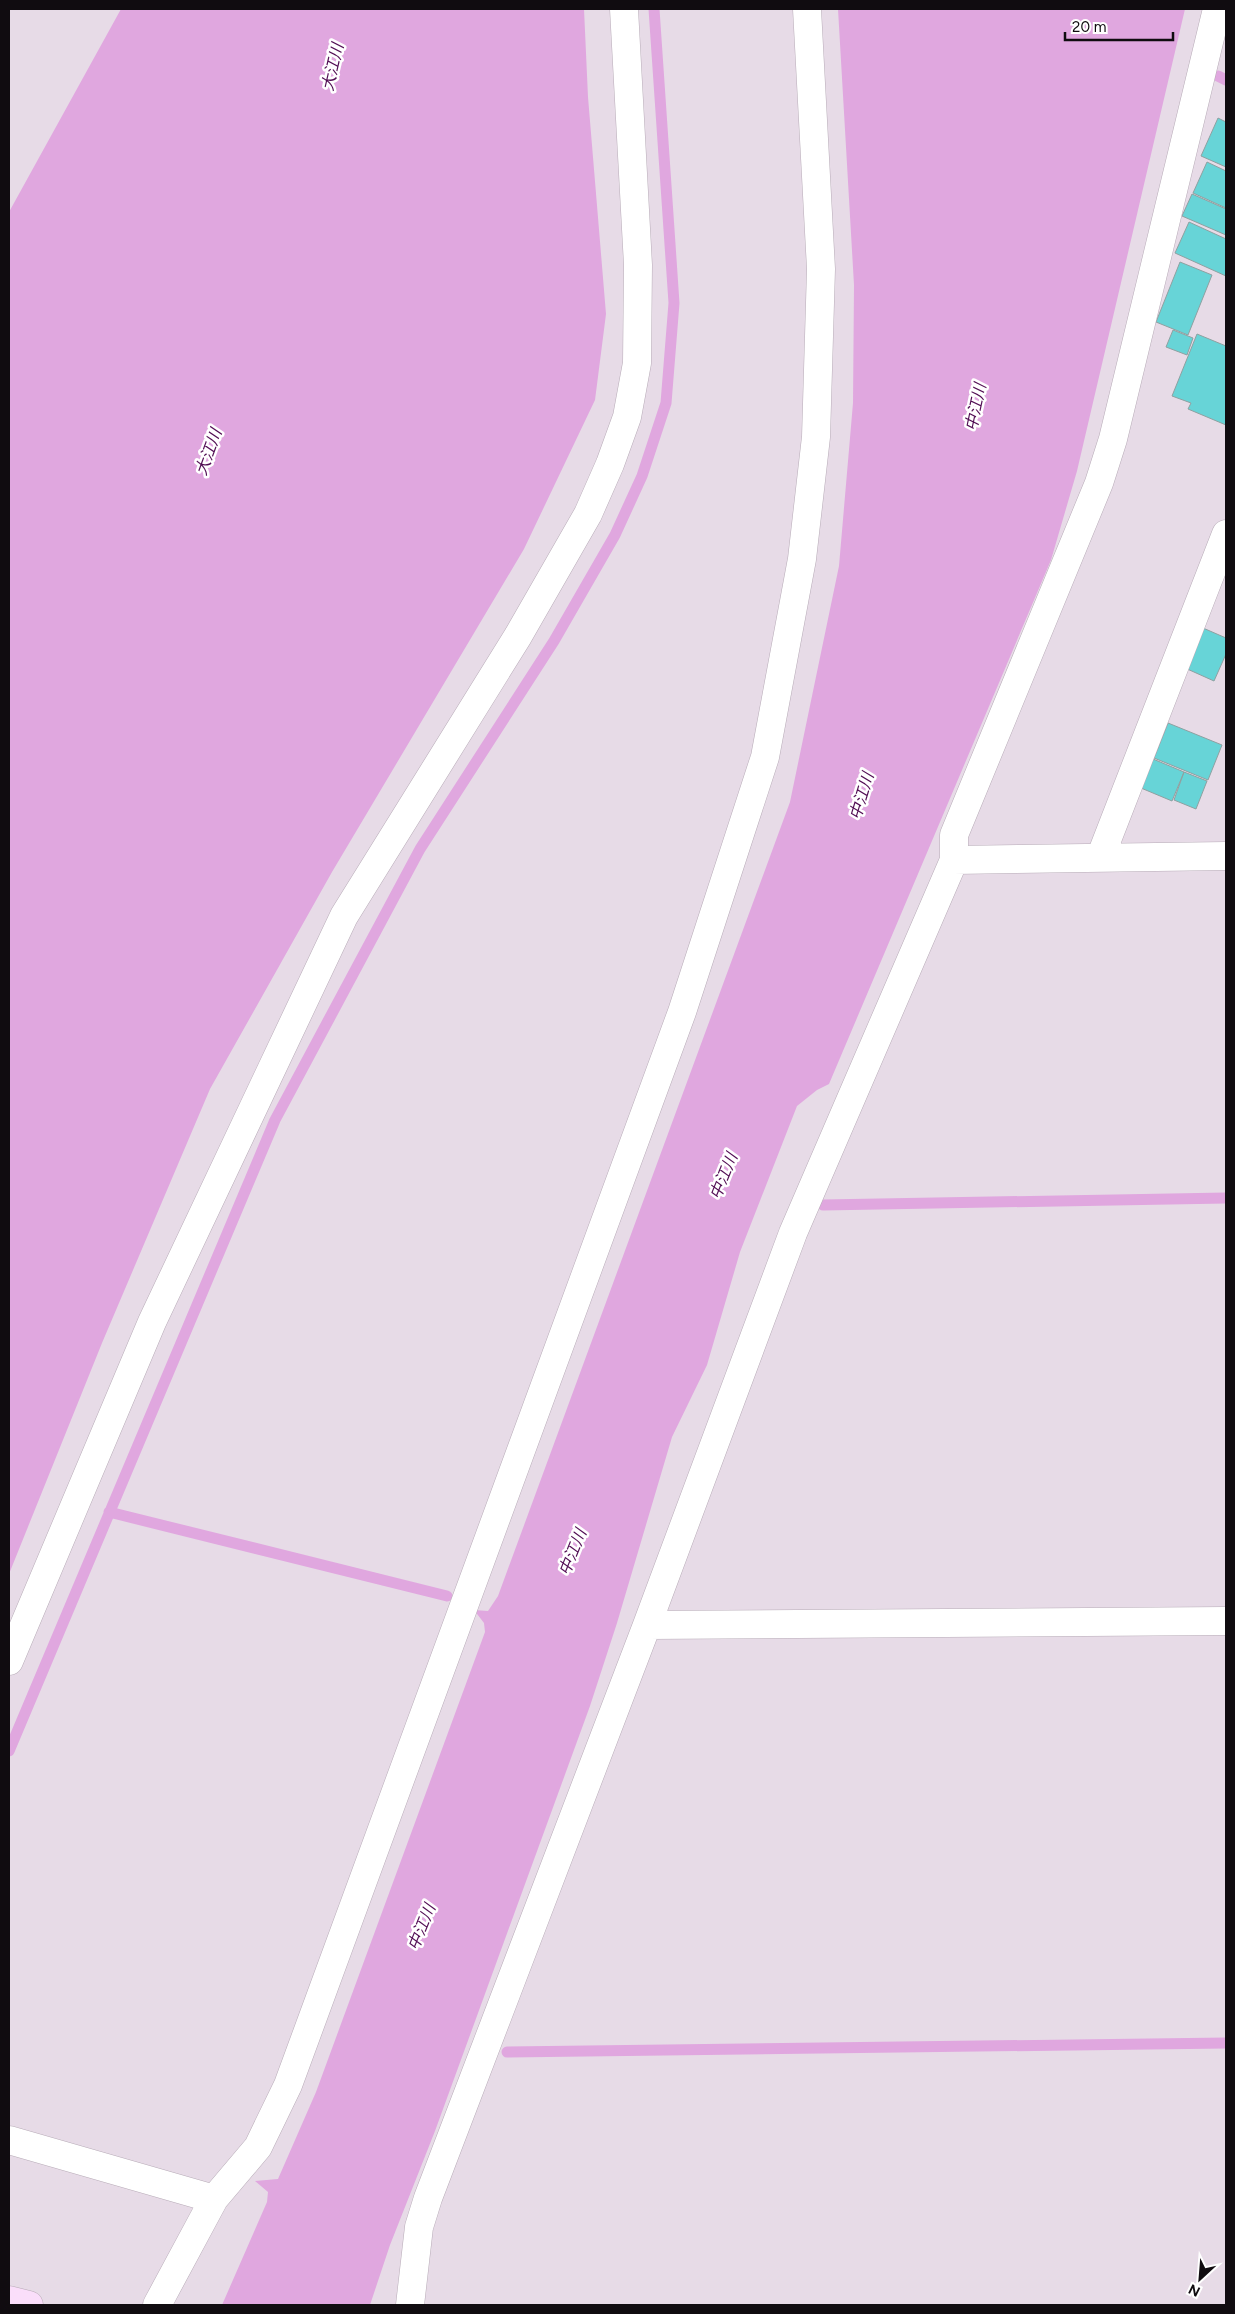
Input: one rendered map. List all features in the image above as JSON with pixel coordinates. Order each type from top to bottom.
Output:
[{"type":"street","points":[[9,1661],[152,1322],[344,916],[518,636],[588,514],[610,464],[627,417],[637,363],[638,265],[624,9]]},
{"type":"street","points":[[157,2305],[214,2199],[258,2146],[288,2085],[682,1012],[766,757],[802,559],[816,437],[821,269],[807,9]]},
{"type":"street","points":[[410,2305],[419,2227],[428,2198],[647,1625],[793,1234],[954,860],[954,834],[1099,483],[1112,439],[1216,9]]},
{"type":"street","points":[[1100,858],[1226,534]]},
{"type":"street","points":[[954,860],[1226,856]]},
{"type":"street","points":[[647,1625],[1226,1621]]},
{"type":"street","points":[[9,2140],[214,2199]]},
{"type":"street","points":[[9,2300],[29,2305]]},
{"type":"water","name":"大江川","points":[[121,9],[584,9],[588,97],[606,314],[595,400],[524,549],[332,872],[210,1089],[102,1343],[9,1574],[9,212]]},
{"type":"water","name":"中江川","points":[[838,9],[1185,9],[1077,471],[1051,560],[829,1084],[817,1090],[797,1106],[740,1252],[707,1365],[672,1437],[617,1623],[590,1706],[435,2131],[390,2245],[370,2305],[222,2305],[267,2202],[268,2192],[255,2181],[278,2179],[316,2092],[485,1632],[484,1623],[474,1610],[488,1611],[498,1596],[790,802],[839,566],[853,403],[854,285]]},
{"type":"building","points":[[1218,118],[1226,122],[1226,167],[1201,156]]},
{"type":"building","points":[[1207,162],[1226,171],[1226,208],[1193,193]]},
{"type":"building","points":[[1192,194],[1226,209],[1226,235],[1182,216]]},
{"type":"building","points":[[1189,222],[1226,239],[1226,276],[1175,253]]},
{"type":"building","points":[[1180,262],[1212,275],[1188,335],[1156,322]]},
{"type":"building","points":[[1173,330],[1193,338],[1187,355],[1166,347]]},
{"type":"building","points":[[1197,334],[1226,346],[1226,425],[1188,409],[1191,403],[1172,396]]},
{"type":"building","points":[[1203,628],[1226,638],[1226,654],[1214,681],[1185,668]]},
{"type":"building","points":[[1168,723],[1222,745],[1208,780],[1154,758]]},
{"type":"building","points":[[1153,759],[1184,772],[1172,801],[1141,788]]},
{"type":"building","points":[[1184,772],[1207,781],[1196,809],[1174,800]]},
{"type":"waterway","points":[[9,1751],[275,1120],[420,849],[554,641],[615,535],[642,476],[666,403],[674,303],[654,9]]},
{"type":"waterway","points":[[1218,76],[1226,80]]},
{"type":"waterway","points":[[823,1205],[1226,1198]]},
{"type":"waterway","points":[[109,1512],[447,1596]]},
{"type":"waterway","points":[[507,2052],[1226,2043]]}]
